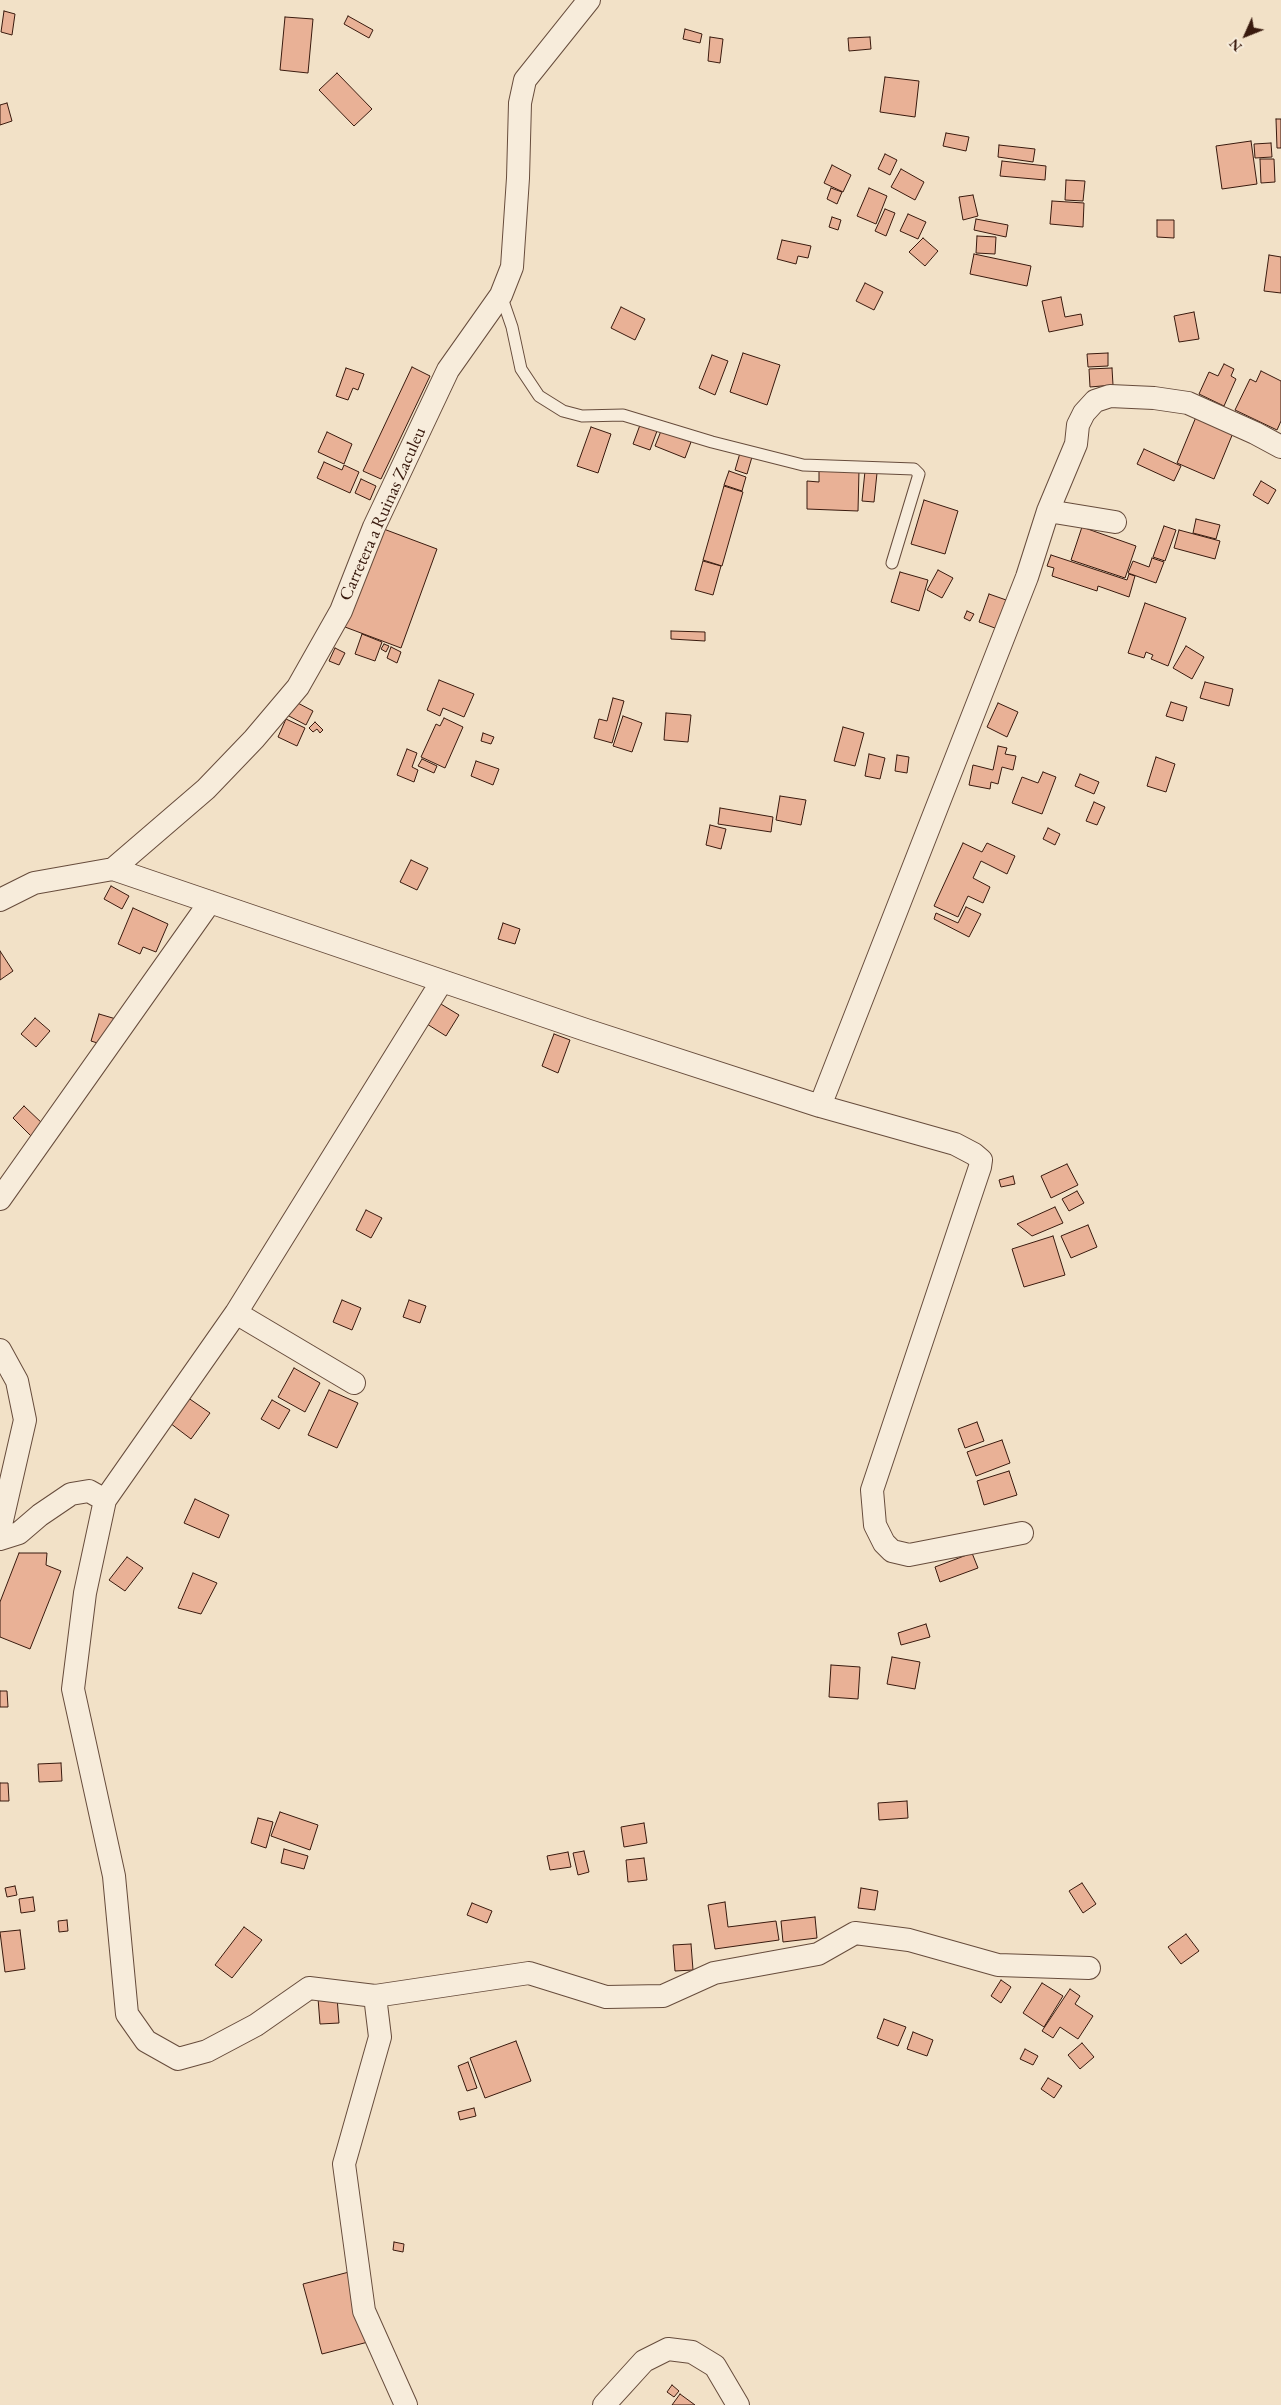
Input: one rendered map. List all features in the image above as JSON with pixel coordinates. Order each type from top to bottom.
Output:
[{"type":"street","name":"Carretera a Ruinas Zaculeu","points":[[113,869],[206,789],[254,739],[298,686],[341,611],[374,527],[448,370],[501,295],[512,267],[517,205],[520,103],[525,80],[589,0]]},
{"type":"street","points":[[820,1106],[1027,577],[1048,511],[1076,444],[1078,425],[1084,413],[1095,401],[1110,396],[1154,398],[1188,404],[1281,447]]},
{"type":"street","points":[[1048,511],[1115,522]]},
{"type":"street","points":[[0,900],[34,883],[113,869],[442,981],[820,1106],[966,1148],[980,1160],[977,1176],[872,1490],[875,1525],[884,1543],[892,1551],[909,1555],[1022,1533]]},
{"type":"street","points":[[0,1199],[210,902]]},
{"type":"street","points":[[442,981],[236,1313],[105,1500],[86,1593],[73,1689],[114,1876],[127,2014],[146,2041],[178,2059],[207,2051],[248,2029],[310,1988],[375,1996],[529,1973],[606,1997],[663,1996],[714,1973],[818,1954],[855,1933],[909,1940],[998,1965],[1089,1968]]},
{"type":"street","points":[[236,1313],[354,1383]]},
{"type":"street","points":[[0,1350],[17,1381],[25,1420],[0,1529]]},
{"type":"street","points":[[0,1539],[19,1533],[40,1515],[71,1494],[89,1491],[105,1500]]},
{"type":"street","points":[[375,1996],[380,2037],[344,2164],[364,2311],[406,2405]]},
{"type":"street","points":[[604,2405],[644,2361],[668,2349],[692,2352],[715,2366],[738,2405]]},
{"type":"lane","points":[[501,295],[512,326],[521,369],[539,396],[563,412],[582,416],[623,415],[712,442],[803,465],[914,469],[919,474],[892,563]]},
{"type":"building","points":[[4,11],[15,14],[12,35],[1,32]]},
{"type":"building","points":[[348,16],[373,30],[369,38],[344,24]]},
{"type":"building","points":[[285,17],[313,19],[308,73],[280,70]]},
{"type":"building","points":[[685,29],[702,34],[700,43],[683,39]]},
{"type":"building","points":[[710,37],[723,39],[720,63],[708,61]]},
{"type":"building","points":[[870,37],[871,49],[849,51],[848,38]]},
{"type":"building","points":[[337,73],[372,109],[354,126],[319,90]]},
{"type":"building","points":[[885,77],[919,81],[915,117],[880,112]]},
{"type":"building","points":[[7,103],[12,121],[0,125],[0,105]]},
{"type":"building","points":[[1276,119],[1281,119],[1281,148],[1277,148]]},
{"type":"building","points":[[946,133],[969,137],[966,151],[943,146]]},
{"type":"building","points":[[1251,141],[1257,184],[1222,189],[1216,146]]},
{"type":"building","points":[[1271,143],[1272,157],[1255,158],[1254,144]]},
{"type":"building","points":[[999,145],[1035,149],[1033,162],[998,157]]},
{"type":"building","points":[[885,154],[897,160],[890,175],[878,169]]},
{"type":"building","points":[[1260,159],[1274,159],[1275,182],[1261,183]]},
{"type":"building","points":[[1002,161],[1046,166],[1045,180],[1000,176]]},
{"type":"building","points":[[832,165],[851,175],[843,192],[824,183]]},
{"type":"building","points":[[901,169],[924,182],[915,200],[891,187]]},
{"type":"building","points":[[1066,180],[1085,181],[1083,201],[1065,200]]},
{"type":"building","points":[[831,188],[842,192],[837,204],[827,199]]},
{"type":"building","points":[[869,188],[887,196],[876,224],[857,216]]},
{"type":"building","points":[[973,195],[978,216],[963,220],[959,197]]},
{"type":"building","points":[[1052,201],[1084,203],[1083,227],[1050,224]]},
{"type":"building","points":[[885,209],[895,213],[886,236],[875,231]]},
{"type":"building","points":[[908,214],[926,222],[918,239],[900,231]]},
{"type":"building","points":[[832,217],[841,220],[838,230],[829,227]]},
{"type":"building","points":[[976,219],[1008,225],[1006,237],[974,230]]},
{"type":"building","points":[[1157,220],[1174,220],[1174,238],[1157,237]]},
{"type":"building","points":[[977,236],[996,237],[995,254],[976,253]]},
{"type":"building","points":[[923,238],[938,251],[925,266],[909,252]]},
{"type":"building","points":[[782,240],[811,246],[808,258],[798,256],[796,264],[777,259]]},
{"type":"building","points":[[974,254],[1031,266],[1027,286],[970,274]]},
{"type":"building","points":[[1269,255],[1281,257],[1281,293],[1264,291]]},
{"type":"building","points":[[865,283],[883,292],[874,310],[856,301]]},
{"type":"building","points":[[1061,297],[1065,317],[1081,314],[1083,325],[1049,332],[1042,301]]},
{"type":"building","points":[[621,307],[645,319],[635,340],[611,328]]},
{"type":"building","points":[[1194,312],[1199,339],[1179,342],[1174,316]]},
{"type":"building","points":[[743,353],[780,365],[767,405],[730,392]]},
{"type":"building","points":[[1108,353],[1108,366],[1088,367],[1087,354]]},
{"type":"building","points":[[712,355],[728,361],[715,395],[699,388]]},
{"type":"building","points":[[1224,364],[1234,369],[1231,376],[1236,379],[1224,406],[1199,394],[1209,372],[1218,376]]},
{"type":"building","points":[[412,367],[430,376],[381,479],[363,471]]},
{"type":"building","points":[[346,368],[364,374],[358,390],[353,388],[348,400],[336,396]]},
{"type":"building","points":[[1112,368],[1113,385],[1090,387],[1089,369]]},
{"type":"building","points":[[1261,371],[1281,381],[1281,421],[1277,430],[1235,410],[1250,379],[1256,382]]},
{"type":"building","points":[[1196,417],[1233,433],[1214,479],[1177,463]]},
{"type":"building","points":[[640,425],[657,431],[650,450],[633,444]]},
{"type":"building","points":[[591,427],[611,434],[598,473],[577,466]]},
{"type":"building","points":[[661,431],[691,442],[685,458],[655,446]]},
{"type":"building","points":[[327,432],[352,444],[344,464],[318,452]]},
{"type":"building","points":[[1144,449],[1181,466],[1174,481],[1137,464]]},
{"type":"building","points":[[740,453],[752,457],[747,474],[735,470]]},
{"type":"building","points":[[324,462],[342,470],[344,465],[359,472],[350,493],[317,478]]},
{"type":"building","points":[[819,469],[859,470],[858,511],[807,509],[807,481],[819,482]]},
{"type":"building","points":[[729,471],[746,477],[742,491],[724,485]]},
{"type":"building","points":[[865,471],[877,473],[874,502],[862,501]]},
{"type":"building","points":[[361,479],[376,486],[370,500],[355,493]]},
{"type":"building","points":[[1261,481],[1276,490],[1268,504],[1253,495]]},
{"type":"building","points":[[724,486],[743,492],[722,566],[703,560]]},
{"type":"building","points":[[924,500],[958,511],[945,554],[911,544]]},
{"type":"building","points":[[1196,519],[1220,525],[1216,539],[1193,533]]},
{"type":"building","points":[[1164,526],[1176,530],[1165,561],[1153,557]]},
{"type":"building","points":[[1082,527],[1136,546],[1125,578],[1071,560]]},
{"type":"building","points":[[381,528],[437,549],[401,648],[345,627]]},
{"type":"building","points":[[1179,530],[1220,541],[1215,559],[1174,548]]},
{"type":"building","points":[[1051,555],[1127,580],[1129,574],[1135,576],[1129,597],[1098,586],[1097,591],[1052,576],[1054,568],[1047,566]]},
{"type":"building","points":[[1152,558],[1164,562],[1156,583],[1128,573],[1133,561],[1149,567]]},
{"type":"building","points":[[703,561],[721,566],[713,595],[695,590]]},
{"type":"building","points":[[938,570],[953,578],[942,598],[927,590]]},
{"type":"building","points":[[900,572],[928,580],[919,611],[891,602]]},
{"type":"building","points":[[989,594],[1009,601],[1000,630],[979,622]]},
{"type":"building","points":[[1145,603],[1186,618],[1168,666],[1151,659],[1153,655],[1146,652],[1144,658],[1128,653]]},
{"type":"building","points":[[967,611],[974,614],[970,621],[964,618]]},
{"type":"building","points":[[671,631],[705,632],[705,641],[671,639]]},
{"type":"building","points":[[362,634],[382,642],[375,661],[355,654]]},
{"type":"building","points":[[384,644],[389,646],[386,652],[381,649]]},
{"type":"building","points":[[1186,646],[1204,657],[1192,679],[1173,668]]},
{"type":"building","points":[[391,647],[401,652],[397,663],[387,658]]},
{"type":"building","points":[[335,648],[345,653],[339,665],[329,661]]},
{"type":"building","points":[[439,680],[474,694],[464,717],[443,708],[440,716],[427,710]]},
{"type":"building","points":[[1205,682],[1233,689],[1229,706],[1200,698]]},
{"type":"building","points":[[613,698],[624,701],[612,743],[594,738],[599,719],[607,721]]},
{"type":"building","points":[[294,701],[313,711],[306,725],[287,715]]},
{"type":"building","points":[[1171,702],[1187,707],[1183,721],[1166,716]]},
{"type":"building","points":[[998,703],[1018,712],[1007,737],[987,727]]},
{"type":"building","points":[[666,713],[691,715],[688,742],[664,740]]},
{"type":"building","points":[[623,716],[642,723],[632,752],[613,746]]},
{"type":"building","points":[[444,718],[463,727],[445,768],[421,757],[436,724],[440,726]]},
{"type":"building","points":[[286,719],[305,728],[297,746],[278,737]]},
{"type":"building","points":[[315,722],[323,730],[320,733],[317,729],[313,732],[309,728]]},
{"type":"building","points":[[843,727],[864,733],[855,766],[834,761]]},
{"type":"building","points":[[483,733],[494,737],[491,744],[481,741]]},
{"type":"building","points":[[998,746],[1007,748],[1005,754],[1016,756],[1013,770],[1002,767],[998,784],[991,782],[990,789],[969,785],[973,765],[993,770]]},
{"type":"building","points":[[407,749],[417,753],[412,767],[418,770],[414,782],[397,775]]},
{"type":"building","points":[[869,754],[885,758],[880,779],[865,776]]},
{"type":"building","points":[[897,755],[909,757],[907,773],[895,771]]},
{"type":"building","points":[[1156,757],[1175,764],[1166,792],[1147,786]]},
{"type":"building","points":[[422,759],[437,766],[434,773],[418,766]]},
{"type":"building","points":[[476,761],[499,769],[493,785],[471,776]]},
{"type":"building","points":[[1043,772],[1056,777],[1042,814],[1012,803],[1022,777],[1038,783]]},
{"type":"building","points":[[1080,774],[1099,782],[1094,794],[1075,786]]},
{"type":"building","points":[[780,796],[806,800],[801,825],[776,820]]},
{"type":"building","points":[[1094,802],[1105,807],[1097,825],[1086,821]]},
{"type":"building","points":[[720,808],[773,817],[771,832],[718,824]]},
{"type":"building","points":[[710,825],[726,829],[721,849],[706,845]]},
{"type":"building","points":[[1048,828],[1060,834],[1055,845],[1043,839]]},
{"type":"building","points":[[963,843],[982,852],[987,843],[1015,856],[1007,874],[981,861],[973,878],[990,887],[983,903],[968,896],[958,917],[934,906]]},
{"type":"building","points":[[411,860],[428,868],[417,890],[400,882]]},
{"type":"building","points":[[111,886],[129,896],[122,909],[104,899]]},
{"type":"building","points":[[966,907],[981,914],[969,937],[934,919],[936,913],[958,923]]},
{"type":"building","points":[[133,908],[168,924],[156,952],[143,947],[140,954],[118,944]]},
{"type":"building","points":[[503,923],[520,929],[515,944],[498,939]]},
{"type":"building","points":[[0,951],[13,971],[0,980]]},
{"type":"building","points":[[431,998],[459,1015],[446,1036],[419,1019]]},
{"type":"building","points":[[99,1014],[116,1019],[107,1046],[91,1041]]},
{"type":"building","points":[[35,1018],[50,1031],[36,1047],[21,1034]]},
{"type":"building","points":[[554,1034],[570,1040],[558,1073],[542,1066]]},
{"type":"building","points":[[24,1106],[44,1125],[32,1137],[13,1118]]},
{"type":"building","points":[[1067,1164],[1078,1185],[1051,1198],[1041,1176]]},
{"type":"building","points":[[1013,1176],[1015,1184],[1001,1187],[999,1180]]},
{"type":"building","points":[[1077,1191],[1084,1203],[1069,1211],[1062,1199]]},
{"type":"building","points":[[1055,1207],[1063,1223],[1032,1236],[1017,1224]]},
{"type":"building","points":[[366,1210],[382,1218],[371,1238],[356,1230]]},
{"type":"building","points":[[1088,1225],[1097,1247],[1071,1258],[1061,1236]]},
{"type":"building","points":[[1053,1236],[1065,1275],[1024,1287],[1012,1249]]},
{"type":"building","points":[[342,1300],[361,1308],[352,1330],[333,1322]]},
{"type":"building","points":[[409,1300],[426,1306],[420,1323],[403,1317]]},
{"type":"building","points":[[294,1368],[320,1383],[305,1412],[278,1397]]},
{"type":"building","points":[[329,1390],[358,1403],[337,1448],[308,1435]]},
{"type":"building","points":[[184,1395],[210,1413],[191,1439],[166,1420]]},
{"type":"building","points":[[272,1400],[290,1410],[279,1429],[261,1419]]},
{"type":"building","points":[[977,1422],[984,1441],[965,1448],[958,1429]]},
{"type":"building","points":[[1002,1440],[1010,1463],[976,1476],[967,1452]]},
{"type":"building","points":[[1009,1471],[1017,1495],[984,1505],[977,1481]]},
{"type":"building","points":[[195,1499],[229,1515],[219,1538],[184,1523]]},
{"type":"building","points":[[19,1553],[47,1553],[46,1565],[61,1571],[30,1649],[0,1637],[0,1602]]},
{"type":"building","points":[[972,1553],[978,1568],[940,1582],[935,1567]]},
{"type":"building","points":[[127,1557],[143,1568],[125,1591],[109,1580]]},
{"type":"building","points":[[193,1573],[217,1583],[201,1614],[178,1608]]},
{"type":"building","points":[[926,1624],[930,1637],[901,1645],[898,1633]]},
{"type":"building","points":[[892,1657],[920,1662],[915,1689],[887,1684]]},
{"type":"building","points":[[831,1665],[860,1667],[858,1699],[829,1697]]},
{"type":"building","points":[[0,1691],[7,1691],[8,1707],[0,1707]]},
{"type":"building","points":[[61,1763],[62,1781],[39,1782],[38,1764]]},
{"type":"building","points":[[0,1783],[8,1783],[9,1801],[0,1801]]},
{"type":"building","points":[[907,1801],[908,1818],[879,1820],[878,1803]]},
{"type":"building","points":[[280,1812],[318,1825],[310,1850],[271,1836]]},
{"type":"building","points":[[258,1818],[273,1822],[266,1848],[251,1843]]},
{"type":"building","points":[[644,1823],[647,1843],[624,1847],[621,1827]]},
{"type":"building","points":[[284,1849],[308,1856],[304,1869],[281,1863]]},
{"type":"building","points":[[584,1851],[589,1872],[578,1875],[573,1853]]},
{"type":"building","points":[[568,1852],[571,1867],[550,1870],[547,1856]]},
{"type":"building","points":[[644,1858],[647,1880],[628,1882],[626,1860]]},
{"type":"building","points":[[1082,1883],[1096,1904],[1083,1913],[1069,1891]]},
{"type":"building","points":[[15,1886],[17,1895],[7,1897],[5,1888]]},
{"type":"building","points":[[861,1888],[878,1891],[875,1910],[858,1908]]},
{"type":"building","points":[[33,1897],[35,1911],[21,1913],[19,1899]]},
{"type":"building","points":[[725,1902],[728,1927],[776,1921],[779,1940],[715,1949],[708,1905]]},
{"type":"building","points":[[472,1903],[492,1911],[487,1923],[467,1915]]},
{"type":"building","points":[[815,1917],[817,1938],[783,1942],[781,1921]]},
{"type":"building","points":[[67,1920],[68,1931],[59,1932],[58,1921]]},
{"type":"building","points":[[244,1927],[262,1940],[232,1978],[215,1965]]},
{"type":"building","points":[[20,1930],[25,1969],[5,1972],[0,1932]]},
{"type":"building","points":[[1186,1934],[1199,1951],[1181,1964],[1168,1947]]},
{"type":"building","points":[[691,1944],[693,1970],[675,1971],[673,1945]]},
{"type":"building","points":[[1001,1980],[1011,1987],[1001,2003],[991,1996]]},
{"type":"building","points":[[1042,1983],[1063,1996],[1044,2027],[1023,2013]]},
{"type":"building","points":[[1070,1989],[1080,1996],[1075,2004],[1093,2016],[1078,2039],[1060,2027],[1053,2038],[1042,2031]]},
{"type":"building","points":[[337,1997],[339,2023],[320,2024],[318,1998]]},
{"type":"building","points":[[884,2019],[906,2027],[898,2046],[877,2038]]},
{"type":"building","points":[[913,2032],[933,2040],[927,2056],[907,2049]]},
{"type":"building","points":[[516,2041],[531,2081],[485,2098],[470,2058]]},
{"type":"building","points":[[1082,2043],[1094,2057],[1080,2069],[1068,2055]]},
{"type":"building","points":[[1025,2049],[1038,2056],[1033,2065],[1020,2059]]},
{"type":"building","points":[[468,2062],[477,2088],[467,2091],[458,2066]]},
{"type":"building","points":[[1048,2078],[1062,2086],[1054,2098],[1041,2089]]},
{"type":"building","points":[[474,2108],[476,2116],[460,2120],[458,2112]]},
{"type":"building","points":[[394,2242],[404,2244],[403,2252],[393,2250]]},
{"type":"building","points":[[349,2272],[368,2342],[322,2354],[303,2284]]},
{"type":"building","points":[[672,2385],[679,2391],[674,2397],[667,2392]]},
{"type":"building","points":[[680,2394],[695,2405],[672,2405]]}]
